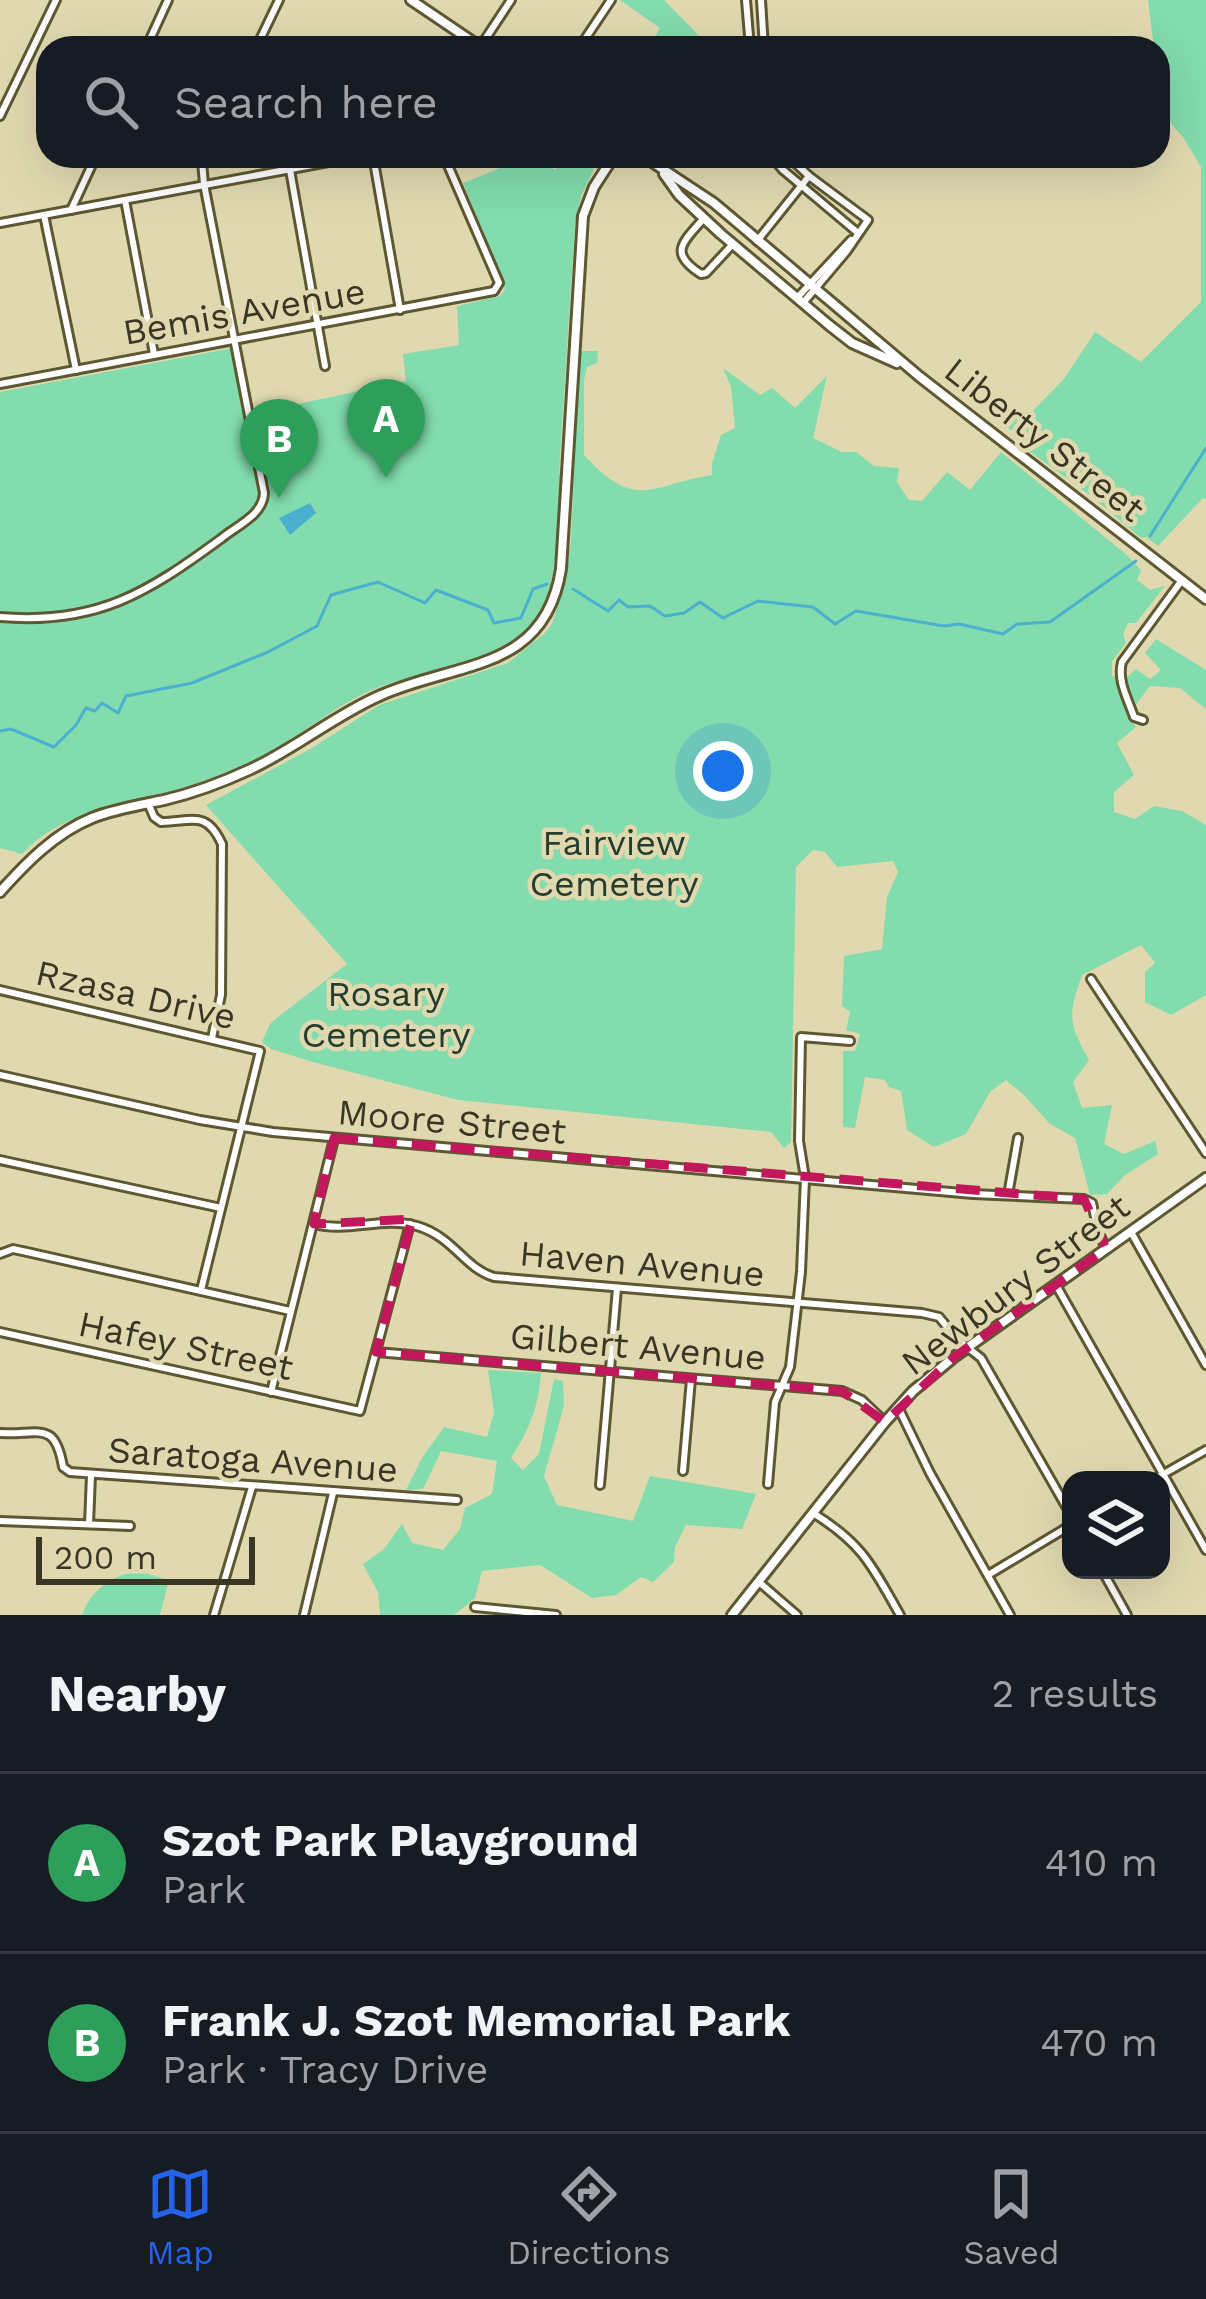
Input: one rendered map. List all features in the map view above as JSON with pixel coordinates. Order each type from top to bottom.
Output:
[{"type":"main road","points":[[411,0],[465,36]]},
{"type":"main road","points":[[0,892],[32,857],[92,818],[180,796],[231,777],[291,748],[370,700],[493,659],[518,647],[537,629],[555,599],[561,568],[583,216],[606,168]]},
{"type":"main road","name":"Liberty Street","points":[[660,168],[714,203],[908,367],[1206,598]]},
{"type":"main road","name":"Liberty Street","points":[[660,168],[689,204],[732,244],[852,343],[908,367]]},
{"type":"main road","name":"Newbury Street","points":[[732,1615],[913,1391],[1206,1178]]},
{"type":"street","points":[[39,36],[56,0]]},
{"type":"street","points":[[152,36],[168,0]]},
{"type":"street","points":[[262,36],[279,0]]},
{"type":"street","points":[[488,36],[511,0]]},
{"type":"street","points":[[587,36],[611,0]]},
{"type":"street","points":[[746,0],[749,36]]},
{"type":"street","points":[[761,0],[763,36]]},
{"type":"street","points":[[0,116],[36,41]]},
{"type":"street","points":[[71,210],[90,168]]},
{"type":"street","points":[[0,617],[53,617],[117,603],[166,578],[261,508],[264,498],[250,415],[203,168]]},
{"type":"street","points":[[0,223],[300,168]]},
{"type":"street","points":[[375,168],[400,310]]},
{"type":"street","name":"Bemis Avenue","points":[[0,384],[490,293],[499,283],[449,168]]},
{"type":"street","points":[[783,168],[858,233]]},
{"type":"street","points":[[800,168],[868,220],[846,252],[800,301]]},
{"type":"street","points":[[290,170],[325,366]]},
{"type":"street","points":[[757,241],[808,176]]},
{"type":"street","points":[[125,200],[154,354]]},
{"type":"street","points":[[44,215],[76,370]]},
{"type":"street","points":[[704,218],[683,243],[684,262],[704,274],[732,244]]},
{"type":"street","points":[[1143,721],[1135,716],[1124,689],[1121,662],[1182,580]]},
{"type":"street","points":[[148,803],[160,822],[203,821],[222,844],[220,995],[212,1038]]},
{"type":"street","points":[[1091,979],[1206,1154]]},
{"type":"street","name":"Rzasa Drive","points":[[0,990],[260,1051],[243,1128]]},
{"type":"street","points":[[768,1484],[775,1402],[790,1367],[798,1303],[805,1178],[799,1141],[801,1036],[850,1041]]},
{"type":"street","name":"Moore Street","points":[[0,1076],[243,1128],[1084,1199],[1092,1203],[1106,1249]]},
{"type":"street","points":[[201,1290],[243,1128]]},
{"type":"street","points":[[271,1392],[334,1138]]},
{"type":"street","points":[[1008,1195],[1018,1138]]},
{"type":"street","points":[[0,1160],[221,1208]]},
{"type":"street","points":[[314,1225],[410,1225],[376,1352]]},
{"type":"street","name":"Haven Avenue","points":[[410,1225],[448,1241],[489,1276],[939,1317],[981,1358],[1062,1499]]},
{"type":"street","points":[[1131,1232],[1206,1365]]},
{"type":"street","points":[[0,1254],[28,1252],[290,1311]]},
{"type":"street","points":[[1056,1285],[1161,1471]]},
{"type":"street","points":[[600,1485],[617,1288]]},
{"type":"street","name":"Hafey Street","points":[[0,1332],[360,1411],[376,1352]]},
{"type":"street","name":"Gilbert Avenue","points":[[376,1352],[850,1393],[885,1422]]},
{"type":"street","points":[[683,1471],[691,1378]]},
{"type":"street","points":[[898,1407],[1010,1615]]},
{"type":"street","name":"Saratoga Avenue","points":[[0,1433],[52,1436],[65,1471],[91,1475],[457,1500]]},
{"type":"street","points":[[1168,1471],[1206,1450]]},
{"type":"street","points":[[89,1524],[91,1475]]},
{"type":"street","points":[[214,1615],[252,1486]]},
{"type":"street","points":[[1170,1486],[1206,1550]]},
{"type":"street","points":[[304,1615],[333,1493]]},
{"type":"street","points":[[813,1513],[863,1552],[900,1615]]},
{"type":"street","points":[[0,1521],[130,1526]]},
{"type":"street","points":[[988,1575],[1062,1531]]},
{"type":"street","points":[[1107,1579],[1127,1615]]},
{"type":"street","points":[[759,1582],[797,1615]]},
{"type":"street","points":[[475,1607],[556,1615]]},
{"type":"highlighted area","points":[[334,1138],[1084,1199],[1106,1249],[954,1357],[885,1422],[842,1391],[376,1352],[412,1219],[314,1224]]},
{"type":"green space","points":[[620,0],[664,0],[699,36],[656,36],[660,28]]},
{"type":"green space","points":[[1148,0],[1206,0],[1206,499],[1158,546],[1141,538],[1025,448],[1027,443],[996,418],[1025,419],[1064,379],[1095,332],[1141,362],[1201,302],[1201,167],[1170,123],[1170,36],[1152,36]]},
{"type":"green space","points":[[501,168],[594,168],[581,196],[575,225],[556,552],[549,591],[533,624],[520,637],[482,657],[374,689],[233,770],[95,811],[56,828],[22,854],[0,848],[0,392],[233,348],[246,415],[406,381],[403,354],[459,345],[457,306],[500,296],[505,289],[463,183]]},
{"type":"green space","points":[[579,351],[598,351],[597,363],[587,367],[584,380],[584,455],[617,484],[644,490],[712,475],[721,435],[735,428],[731,387],[723,368],[760,395],[772,388],[795,408],[827,376],[813,438],[842,452],[856,452],[874,466],[899,468],[897,482],[909,500],[922,501],[947,472],[970,490],[1001,452],[1128,556],[1141,570],[1137,580],[1150,590],[1165,586],[1136,623],[1128,623],[1123,634],[1126,643],[1112,661],[1112,676],[1126,678],[1136,669],[1150,679],[1161,670],[1145,653],[1156,639],[1206,670],[1206,709],[1180,688],[1150,686],[1127,716],[1136,727],[1117,743],[1134,775],[1114,792],[1114,812],[1135,819],[1154,806],[1182,811],[1206,825],[1206,995],[1171,1015],[1145,1002],[1145,972],[1155,963],[1141,945],[1082,975],[1072,1019],[1089,1060],[1073,1082],[1082,1108],[1112,1105],[1104,1144],[1124,1154],[1155,1141],[1158,1154],[1125,1175],[1107,1194],[1090,1195],[1075,1138],[1050,1124],[1006,1080],[990,1092],[966,1134],[934,1147],[907,1130],[901,1091],[885,1080],[865,1077],[855,1128],[843,1127],[843,1051],[855,1051],[860,1034],[846,1030],[850,1012],[842,1006],[844,956],[882,949],[887,897],[898,872],[893,861],[837,867],[825,852],[813,850],[796,867],[791,1142],[784,1148],[771,1132],[458,1100],[313,1062],[262,1042],[270,1024],[347,964],[206,805],[312,748],[379,705],[508,663],[545,633],[566,580],[571,541]]},
{"type":"green space","points":[[488,1370],[541,1373],[532,1417],[511,1458],[523,1470],[539,1454],[554,1379],[563,1381],[564,1406],[544,1476],[557,1505],[633,1521],[650,1476],[756,1494],[742,1529],[686,1525],[675,1547],[674,1562],[653,1582],[641,1577],[616,1595],[592,1598],[540,1565],[482,1571],[475,1598],[454,1615],[380,1615],[378,1592],[363,1564],[384,1549],[402,1524],[412,1543],[443,1550],[460,1529],[465,1508],[492,1494],[497,1461],[441,1451],[423,1489],[406,1490],[444,1427],[487,1437],[494,1412]]},
{"type":"green space","points":[[138,1571],[169,1580],[160,1615],[82,1615],[104,1585]]},
{"type":"water","points":[[310,503],[316,513],[290,535],[279,518]]},
{"type":"waterway","points":[[1150,536],[1206,448]]},
{"type":"waterway","points":[[573,589],[608,611],[619,600],[628,607],[650,606],[665,616],[684,613],[700,602],[723,618],[758,601],[813,607],[835,624],[856,611],[1003,634],[1017,624],[1050,622],[1136,561]]},
{"type":"waterway","points":[[0,731],[11,729],[54,747],[86,708],[95,711],[102,703],[118,713],[126,696],[192,683],[268,652],[317,626],[331,595],[378,582],[425,603],[436,590],[488,610],[494,623],[521,618],[533,589],[547,584]]},
{"type":"place","name":"Szot Park Playground","points":[[386,478]]},
{"type":"place","name":"Frank J. Szot Memorial Park","points":[[279,498]]},
{"type":"park label","name":"Fairview Cemetery","points":[[614,862]]},
{"type":"park label","name":"Rosary Cemetery","points":[[386,1014]]}]
